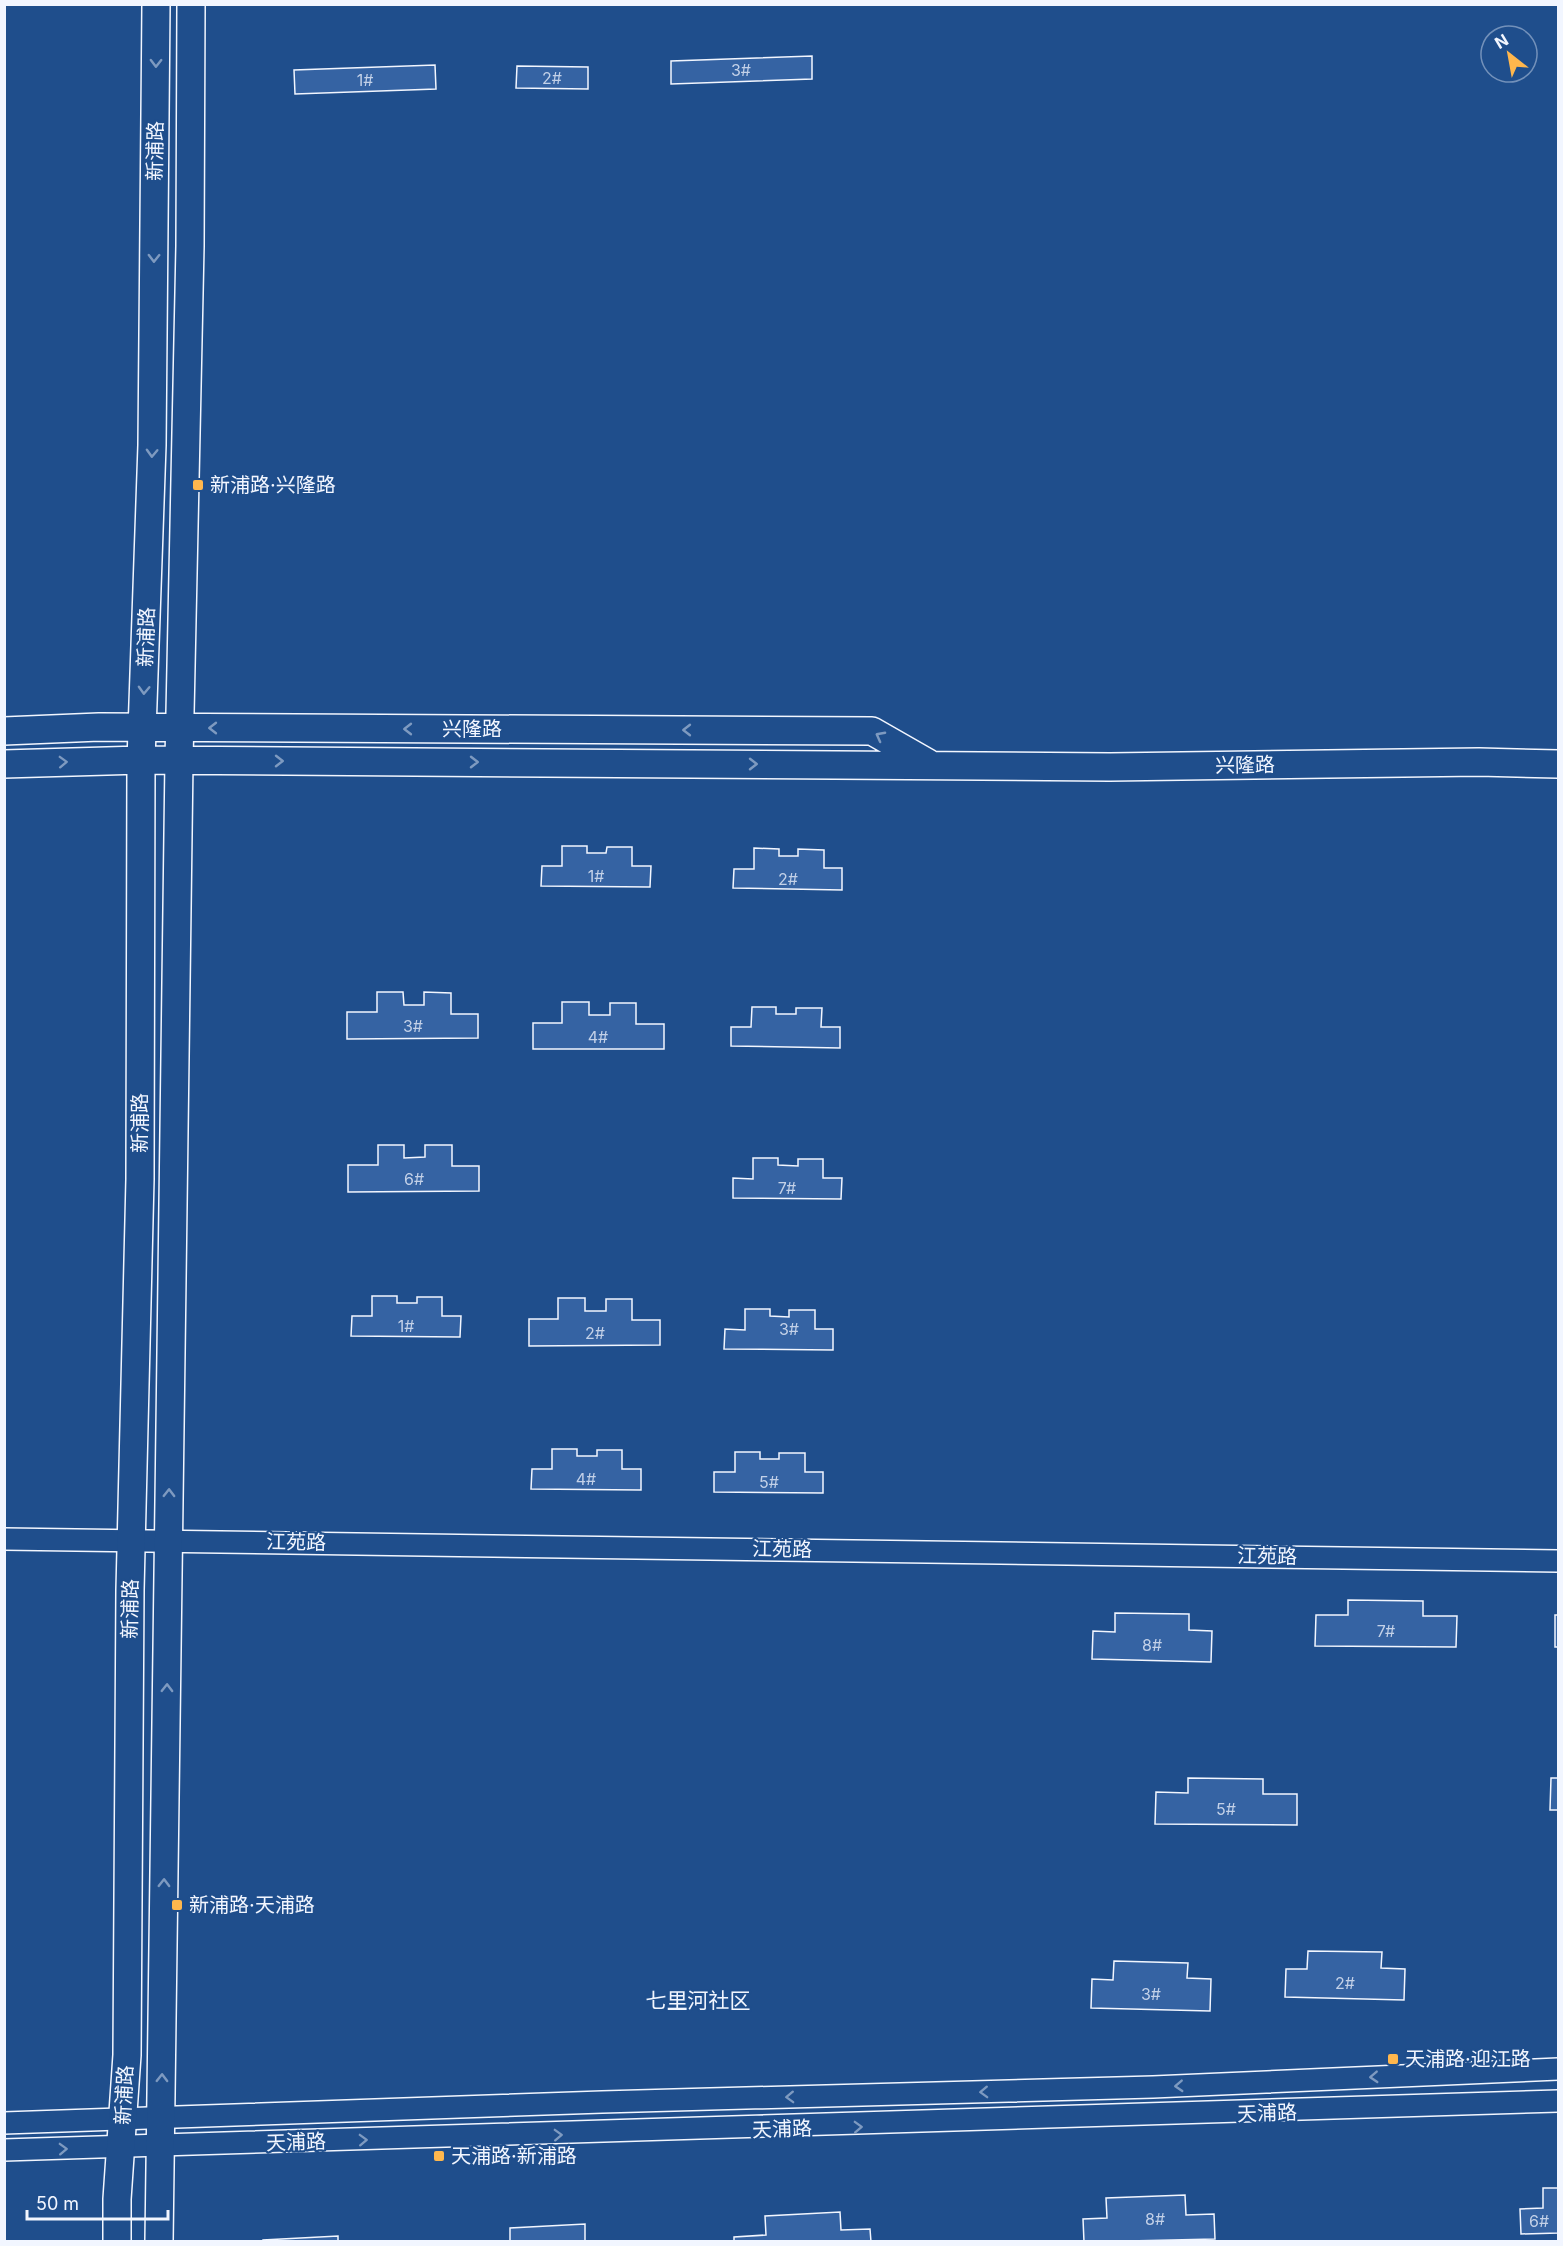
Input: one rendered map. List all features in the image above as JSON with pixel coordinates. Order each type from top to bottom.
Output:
[{"type":"main road","name":"新浦路","points":[[117,2241],[117,2199],[127,2055],[131,1540],[140,1179],[141,760],[152,445],[156,4]]},
{"type":"main road","name":"新浦路","points":[[159,2241],[179,760],[190,246],[191,4]]},
{"type":"main road","name":"兴隆路","points":[[4,731],[142,727],[872,732],[932,765]]},
{"type":"main road","name":"兴隆路","points":[[4,764],[141,760],[1110,767],[1479,762],[1558,764]]},
{"type":"street","name":"江苑路","points":[[4,1539],[1558,1561]]},
{"type":"street","points":[[4,2124],[602,2102],[1153,2087],[1558,2069]]},
{"type":"street","name":"天浦路","points":[[4,2150],[878,2126],[1558,2101]]},
{"type":"building","points":[[812,56],[812,79],[671,84],[671,61]]},
{"type":"building","points":[[435,65],[436,89],[295,94],[294,70]]},
{"type":"building","points":[[517,66],[588,67],[588,89],[516,88]]},
{"type":"building","points":[[562,846],[587,846],[587,853],[606,853],[607,847],[632,847],[632,866],[651,866],[650,887],[541,886],[542,866],[562,866]]},
{"type":"building","points":[[754,848],[779,849],[779,856],[798,856],[798,849],[824,850],[824,868],[842,868],[842,890],[733,888],[734,869],[754,869]]},
{"type":"building","points":[[377,992],[403,992],[404,1005],[424,1005],[424,992],[451,993],[451,1014],[478,1014],[478,1038],[347,1039],[347,1012],[377,1012]]},
{"type":"building","points":[[562,1002],[589,1002],[589,1015],[610,1015],[610,1003],[636,1003],[636,1024],[664,1024],[664,1049],[533,1049],[533,1023],[562,1023]]},
{"type":"building","points":[[752,1007],[776,1007],[776,1014],[796,1014],[796,1008],[822,1008],[821,1027],[840,1027],[840,1048],[731,1046],[731,1027],[751,1027]]},
{"type":"building","points":[[378,1145],[404,1145],[404,1158],[425,1157],[425,1145],[452,1145],[452,1166],[479,1166],[479,1191],[348,1192],[348,1165],[378,1165]]},
{"type":"building","points":[[753,1158],[778,1158],[778,1165],[798,1166],[798,1159],[823,1159],[823,1178],[842,1178],[841,1199],[733,1198],[733,1178],[753,1179]]},
{"type":"building","points":[[372,1296],[397,1296],[397,1303],[417,1303],[417,1297],[442,1297],[442,1316],[461,1316],[460,1337],[351,1336],[352,1316],[372,1316]]},
{"type":"building","points":[[558,1298],[585,1298],[585,1311],[606,1311],[606,1299],[632,1299],[632,1320],[660,1320],[660,1345],[529,1346],[529,1319],[558,1319]]},
{"type":"building","points":[[745,1309],[770,1309],[770,1316],[789,1317],[789,1310],[815,1310],[815,1329],[833,1329],[833,1350],[724,1349],[725,1329],[745,1330]]},
{"type":"building","points":[[552,1449],[577,1449],[577,1456],[597,1456],[597,1450],[622,1450],[622,1469],[641,1469],[641,1490],[531,1489],[532,1469],[552,1469]]},
{"type":"building","points":[[735,1452],[760,1452],[760,1459],[779,1459],[779,1453],[805,1453],[805,1472],[823,1472],[823,1493],[714,1492],[714,1472],[735,1472]]},
{"type":"building","points":[[1348,1600],[1423,1601],[1423,1616],[1457,1616],[1456,1647],[1315,1646],[1316,1615],[1348,1615]]},
{"type":"building","points":[[1115,1613],[1189,1614],[1189,1630],[1212,1631],[1211,1662],[1092,1659],[1093,1631],[1115,1632]]},
{"type":"building","points":[[1555,1615],[1558,1615],[1558,1647],[1555,1647]]},
{"type":"building","points":[[1188,1778],[1263,1779],[1263,1794],[1297,1794],[1297,1825],[1155,1824],[1156,1792],[1188,1793]]},
{"type":"building","points":[[1551,1778],[1558,1778],[1558,1810],[1550,1810]]},
{"type":"building","points":[[1308,1951],[1382,1952],[1381,1968],[1405,1969],[1404,2000],[1285,1997],[1286,1969],[1307,1969]]},
{"type":"building","points":[[1114,1961],[1188,1963],[1187,1978],[1211,1979],[1210,2011],[1091,2008],[1092,1979],[1113,1980]]},
{"type":"building","points":[[1543,2188],[1558,2188],[1558,2233],[1521,2234],[1520,2209],[1543,2208]]},
{"type":"building","points":[[1185,2195],[1186,2215],[1214,2214],[1215,2239],[1084,2242],[1083,2219],[1107,2218],[1106,2198]]},
{"type":"building","points":[[840,2212],[841,2230],[870,2229],[871,2242],[734,2242],[734,2237],[766,2235],[765,2216]]},
{"type":"building","points":[[585,2224],[585,2242],[510,2242],[510,2228]]},
{"type":"building","points":[[338,2236],[338,2242],[263,2242],[263,2240]]},
{"type":"place","name":"新浦路·兴隆路","points":[[198,485]]},
{"type":"place","name":"新浦路·天浦路","points":[[177,1905]]},
{"type":"place","name":"天浦路·迎江路","points":[[1393,2059]]},
{"type":"place","name":"天浦路·新浦路","points":[[439,2156]]},
{"type":"district","name":"七里河社区","points":[[698,2001]]}]
